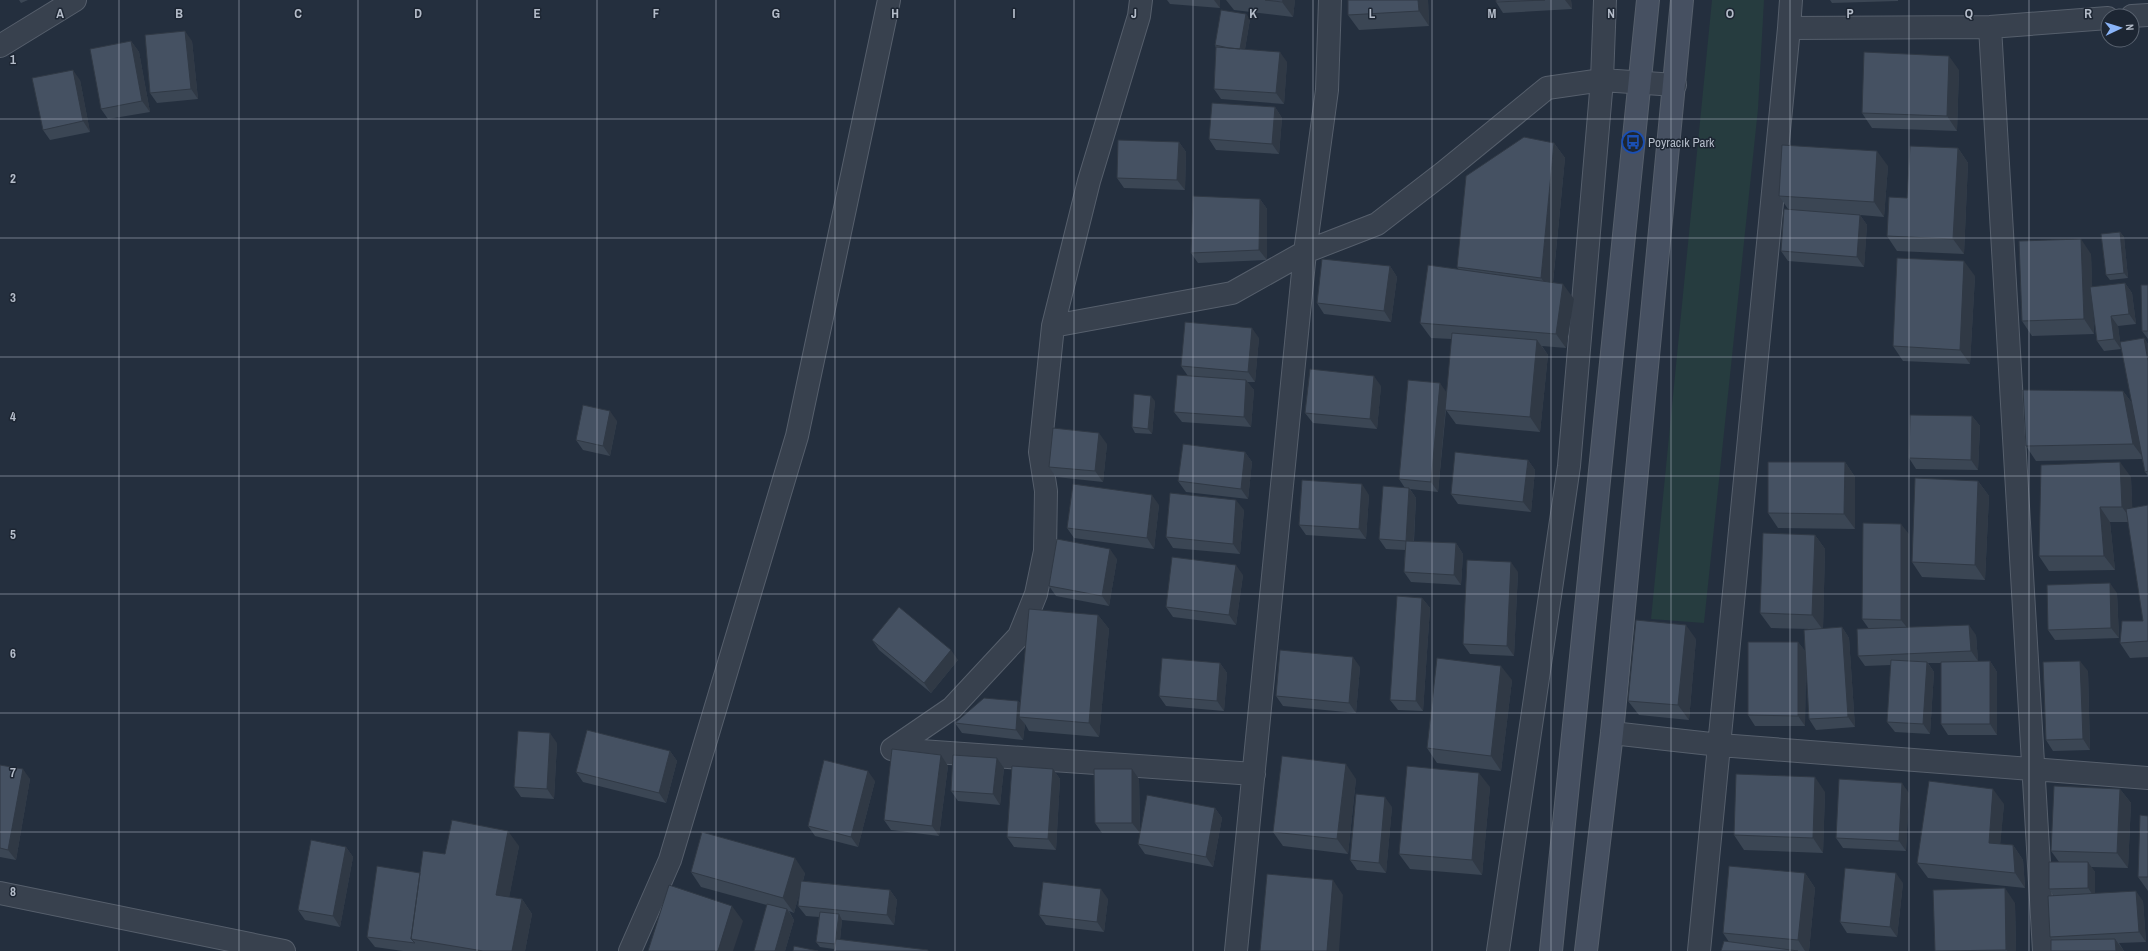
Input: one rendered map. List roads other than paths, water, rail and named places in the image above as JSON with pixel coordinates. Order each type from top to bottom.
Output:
[{"type":"main road","points":[[1551,951],[1648,0]]},
{"type":"main road","points":[[1586,951],[1612,733],[1682,0]]},
{"type":"street","points":[[0,46],[75,0]]},
{"type":"street","points":[[630,951],[670,860],[797,436],[889,0]]},
{"type":"street","points":[[1141,0],[1136,23],[1089,181],[1053,326],[1040,452],[1046,491],[1045,551],[1036,594],[1019,636],[952,708],[892,749],[1254,774]]},
{"type":"street","points":[[1236,951],[1304,252],[1327,90],[1330,0]]},
{"type":"street","points":[[1498,951],[1569,466],[1602,80],[1605,0]]},
{"type":"street","points":[[1699,951],[1790,28],[1791,0]]},
{"type":"street","points":[[1790,28],[1990,26],[2100,19]]},
{"type":"street","points":[[1990,26],[2044,951]]},
{"type":"street","points":[[1053,326],[1232,293],[1304,252],[1377,224],[1443,173],[1547,88],[1602,80],[1640,84],[1674,85]]},
{"type":"street","points":[[1612,733],[1720,745],[2148,778]]},
{"type":"street","points":[[0,893],[284,951]]},
{"type":"place","name":"Poyracık Park","points":[[1633,142]]}]
